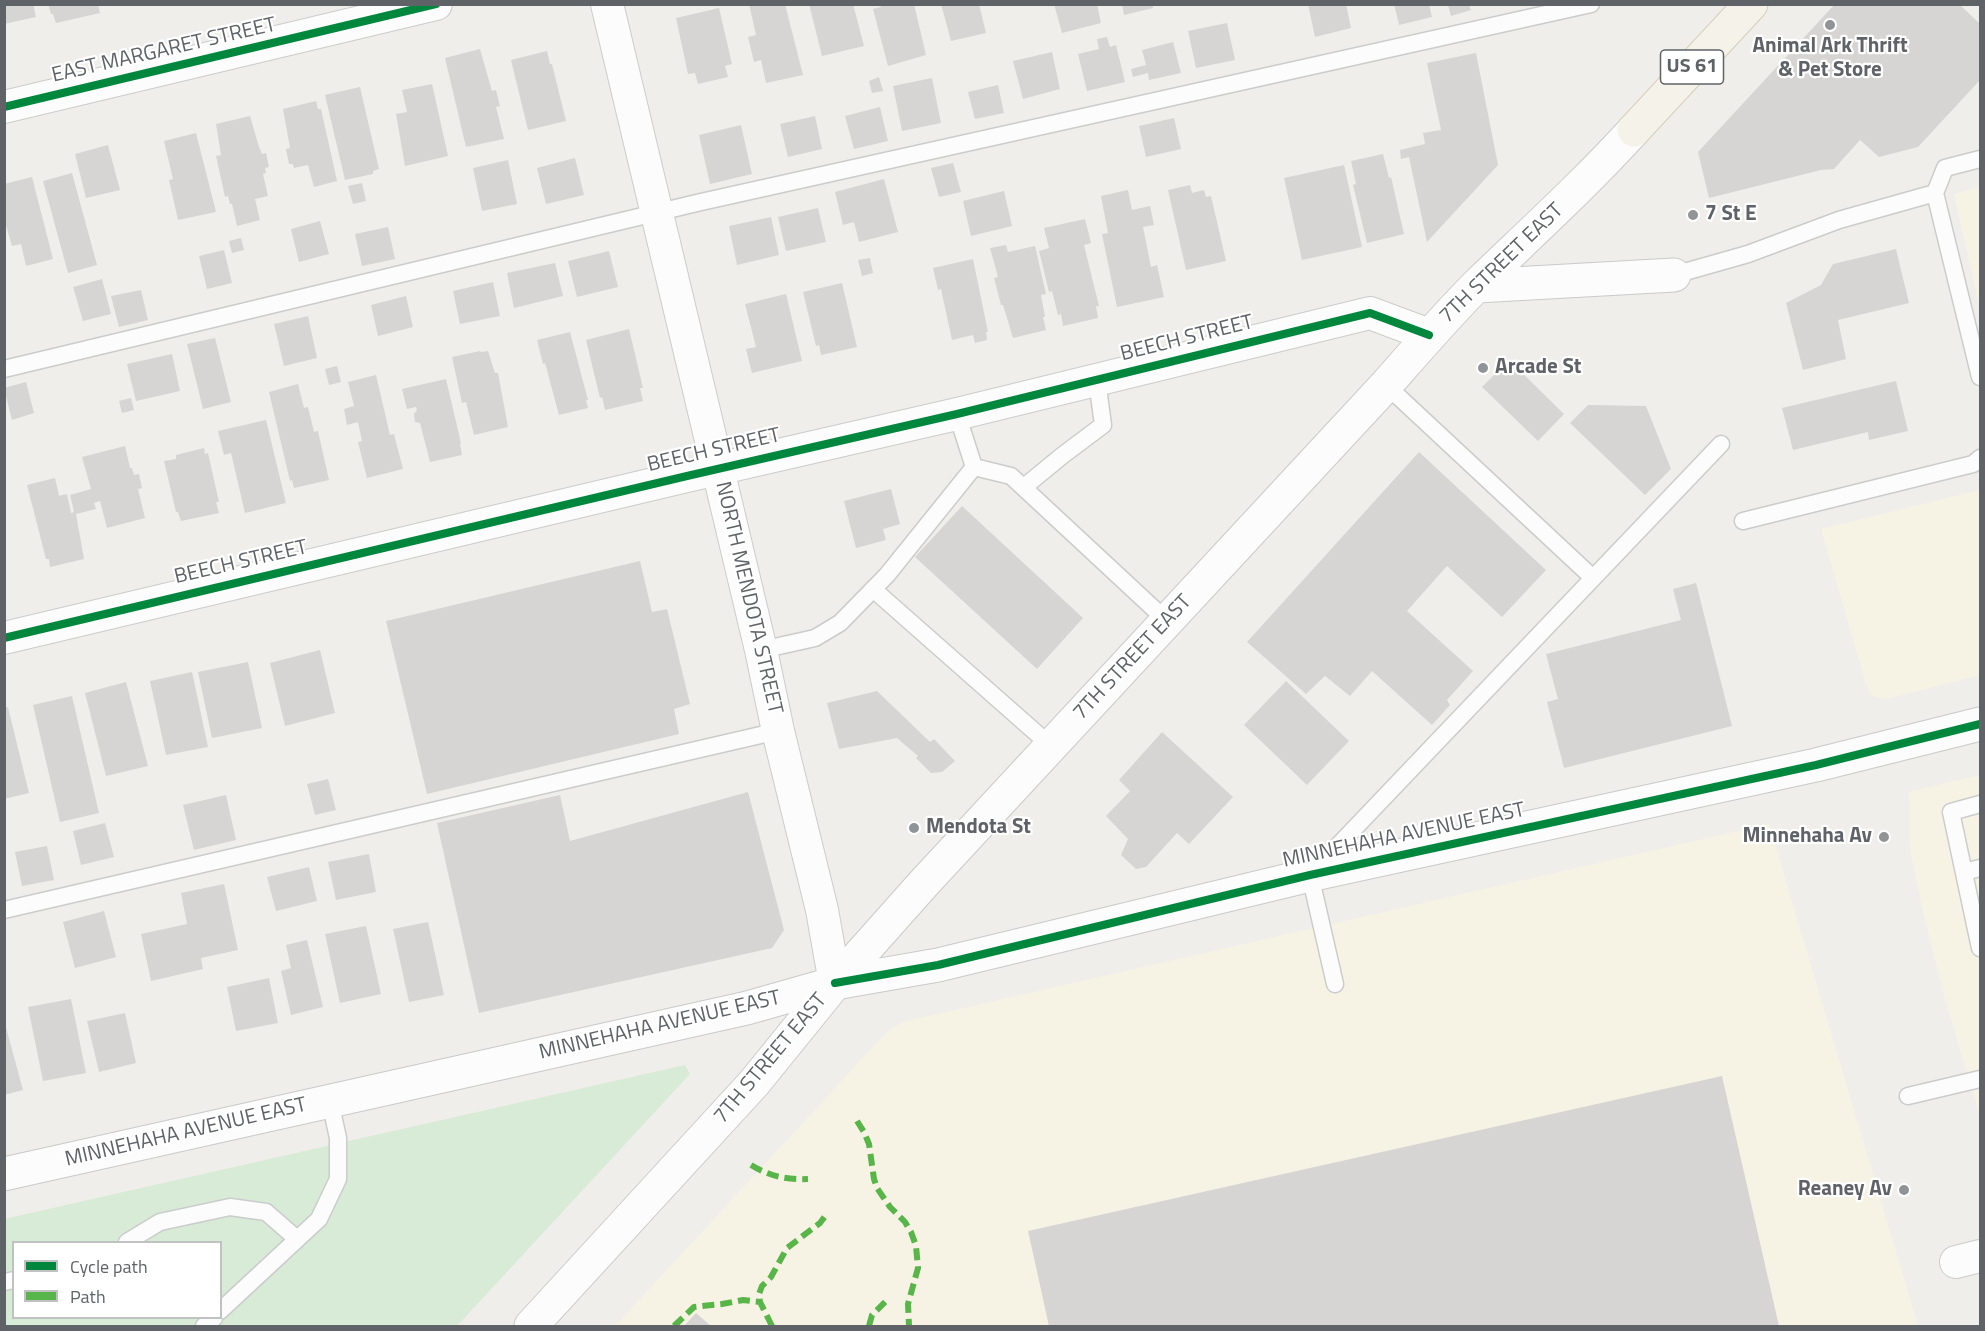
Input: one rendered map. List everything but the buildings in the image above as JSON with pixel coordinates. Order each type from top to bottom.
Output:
[{"type":"main road","name":"7TH STREET EAST","points":[[531,1326],[754,1083],[835,983],[924,883],[1430,335],[1477,286],[1598,170],[1750,4]]},
{"type":"main road","points":[[1477,286],[1674,275]]},
{"type":"main road","name":"MINNEHAHA AVENUE EAST","points":[[4,1174],[747,1008],[835,983],[938,965],[1310,875],[1816,765],[1980,724]]},
{"type":"street","name":"EAST MARGARET STREET","points":[[4,107],[436,4]]},
{"type":"street","name":"NORTH MENDOTA STREET","points":[[607,4],[822,910],[835,983]]},
{"type":"street","name":"BEECH STREET","points":[[4,638],[957,414],[1370,313],[1430,335]]},
{"type":"lane","points":[[4,369],[658,212],[1590,4]]},
{"type":"lane","points":[[1980,159],[1945,168],[1935,193],[1980,377]]},
{"type":"lane","points":[[1674,275],[1748,254],[1839,220],[1935,193]]},
{"type":"lane","points":[[1024,487],[1063,454],[1103,425],[1097,380]]},
{"type":"lane","points":[[1386,385],[1593,578]]},
{"type":"lane","points":[[957,414],[974,467]]},
{"type":"lane","points":[[1335,984],[1310,875],[1721,444]]},
{"type":"lane","points":[[1743,520],[1973,464],[1980,458]]},
{"type":"lane","points":[[974,467],[1011,476],[1167,621]]},
{"type":"lane","points":[[761,650],[815,638],[840,623],[887,575],[974,467]]},
{"type":"lane","points":[[873,589],[1051,746]]},
{"type":"lane","points":[[4,910],[778,731]]},
{"type":"lane","points":[[1980,804],[1951,812],[1980,940]]},
{"type":"lane","points":[[1964,872],[1980,868]]},
{"type":"lane","points":[[1908,1096],[1980,1079]]},
{"type":"lane","points":[[222,1309],[319,1219],[338,1179],[338,1138],[330,1101]]},
{"type":"lane","points":[[129,1241],[160,1222],[230,1207],[266,1212],[297,1239]]},
{"type":"shaded area","points":[[1980,187],[1980,309],[1954,194]]},
{"type":"shaded area","points":[[1980,490],[1980,675],[1886,699],[1873,696],[1866,684],[1821,529]]},
{"type":"shaded area","points":[[1980,775],[1980,1117],[1944,995],[1923,912],[1910,848],[1909,792]]},
{"type":"shaded area","points":[[1769,824],[1918,1326],[615,1326],[886,1033],[903,1022]]},
{"type":"green space","points":[[685,1065],[690,1074],[457,1326],[5,1326],[4,1219]]},
{"type":"marked path","points":[[857,1121],[869,1144],[877,1188],[890,1207],[905,1222],[916,1246],[918,1268],[908,1304],[909,1326]]},
{"type":"marked path","points":[[751,1165],[778,1176],[808,1179]]},
{"type":"marked path","points":[[772,1326],[760,1302],[759,1294],[762,1286],[771,1277],[787,1248],[820,1223],[826,1215]]},
{"type":"marked path","points":[[674,1326],[694,1307],[743,1300],[760,1302]]},
{"type":"marked path","points":[[869,1326],[872,1315],[886,1301]]},
{"type":"cycle path","points":[[4,107],[436,4]]},
{"type":"cycle path","points":[[4,638],[957,414],[1370,313],[1429,335]]},
{"type":"cycle path","points":[[835,983],[938,965],[1310,875],[1816,765],[1980,724]]},
{"type":"place","name":"Animal Ark Thrift & Pet Store","points":[[1830,25]]},
{"type":"place","name":"7 St E","points":[[1693,215]]},
{"type":"place","name":"Arcade St","points":[[1483,368]]},
{"type":"place","name":"Mendota St","points":[[914,828]]},
{"type":"place","name":"Minnehaha Av","points":[[1884,837]]},
{"type":"place","name":"Reaney Av","points":[[1904,1190]]}]
